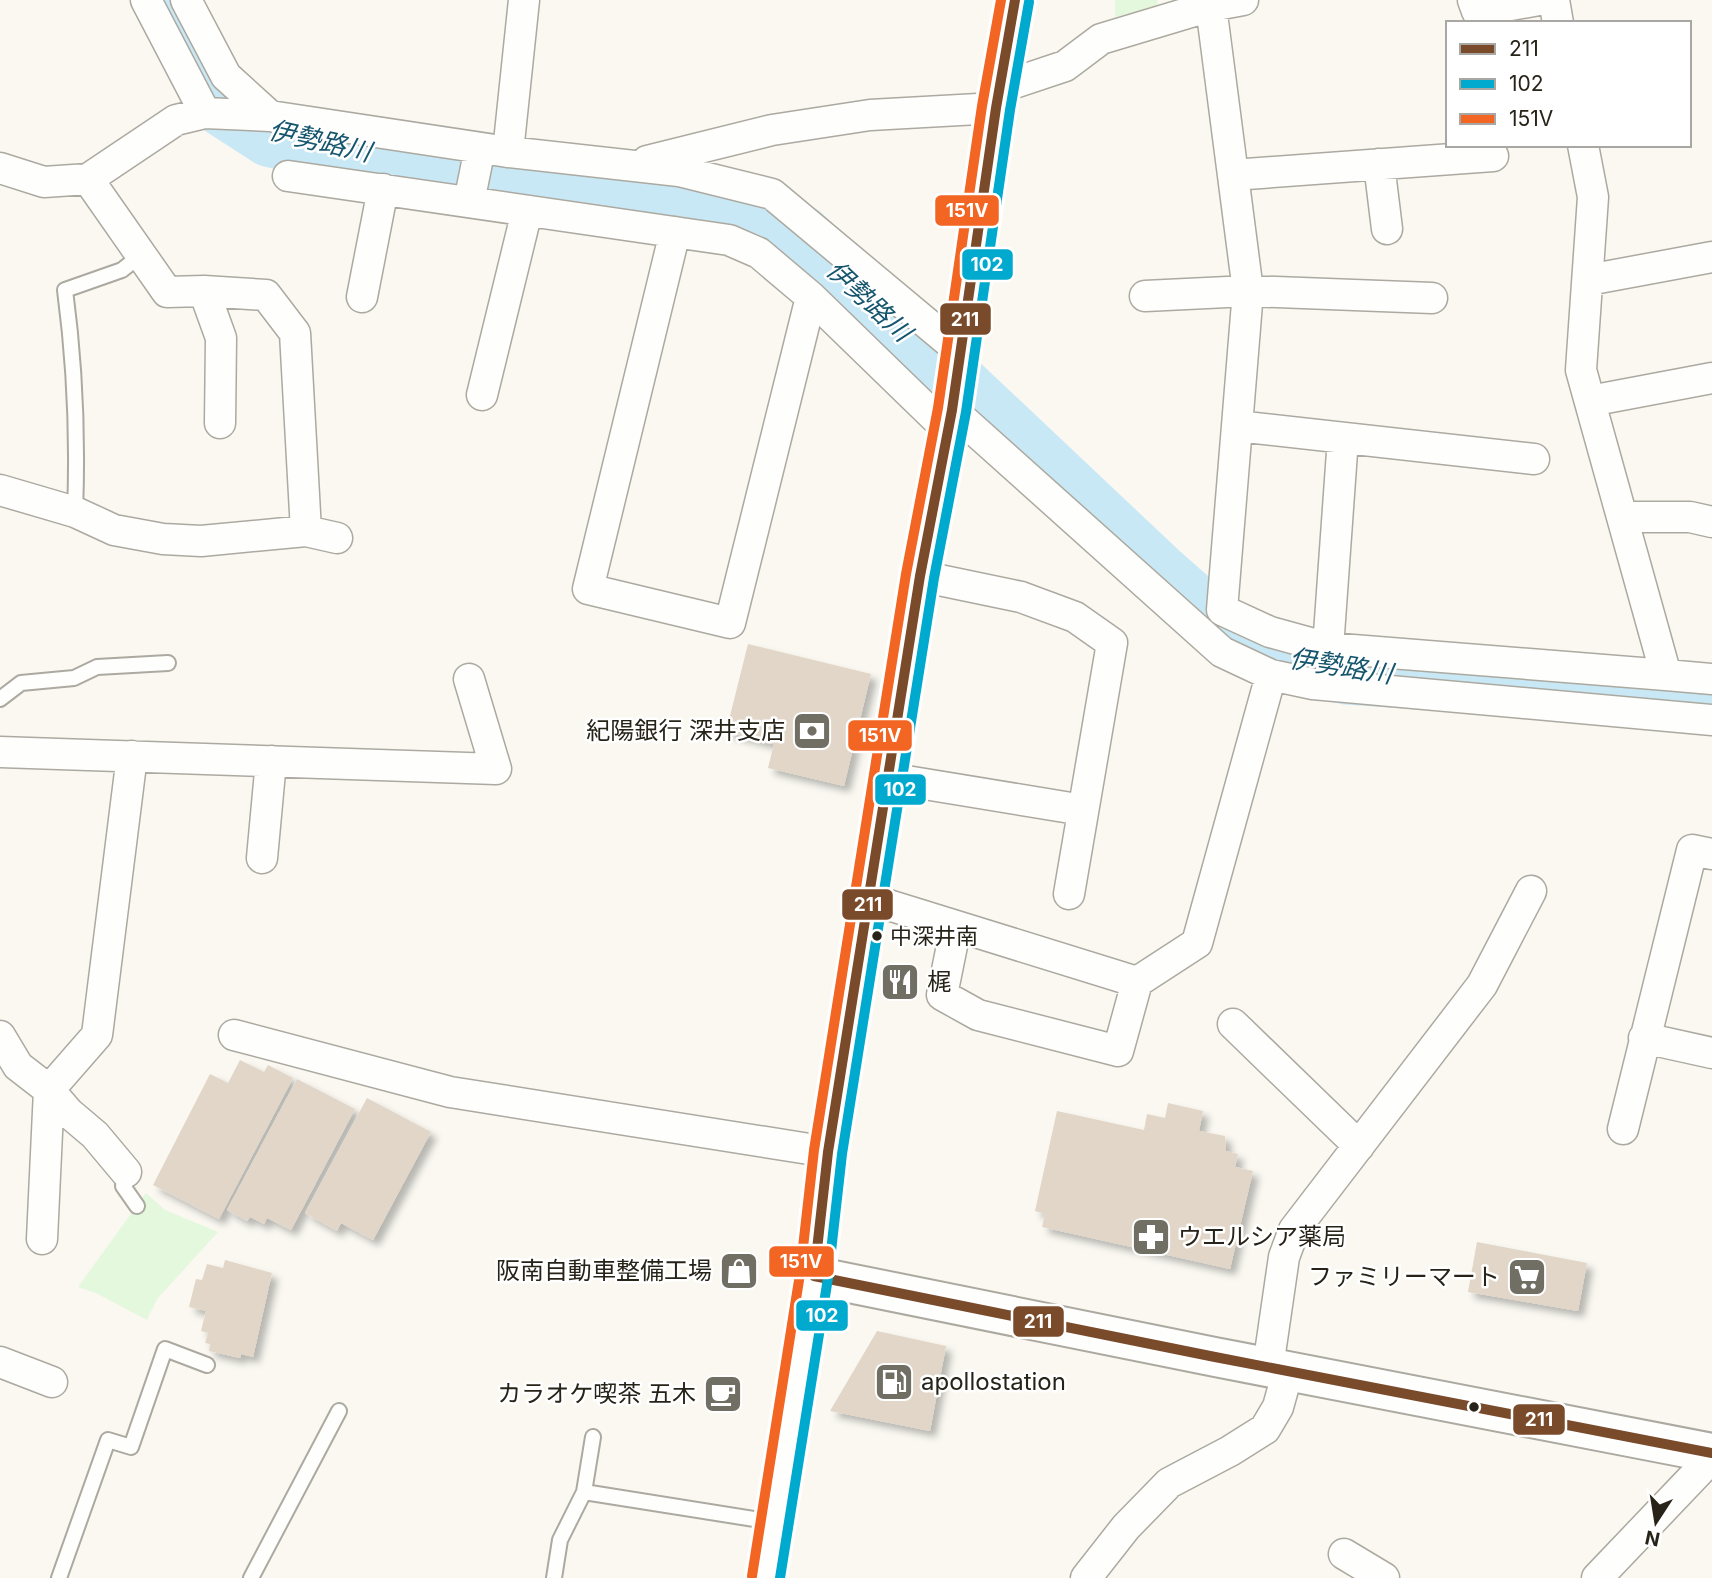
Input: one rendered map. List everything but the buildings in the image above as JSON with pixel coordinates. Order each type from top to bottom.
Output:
[{"type":"main road","points":[[766,1578],[814,1276],[1709,1453]]},
{"type":"street","points":[[146,0],[206,113]]},
{"type":"street","points":[[186,0],[226,76],[268,116]]},
{"type":"street","points":[[469,202],[494,150],[524,0]]},
{"type":"street","points":[[814,1276],[828,1152],[920,576],[951,414],[997,98],[1015,0]]},
{"type":"street","points":[[630,166],[772,130],[997,98],[1065,66],[1101,39],[1211,6],[1243,0]]},
{"type":"street","points":[[1473,0],[1477,11],[1539,0]]},
{"type":"street","points":[[1554,0],[1558,21]]},
{"type":"street","points":[[1211,6],[1248,291],[1222,610],[1270,632],[1328,648],[1712,679]]},
{"type":"street","points":[[0,168],[44,182],[88,179],[176,120],[206,113],[268,116],[494,150],[678,171],[772,194],[959,358]]},
{"type":"street","points":[[1583,147],[1593,197],[1581,370],[1666,675]]},
{"type":"street","points":[[1233,175],[1493,156]]},
{"type":"street","points":[[1379,164],[1387,229]]},
{"type":"street","points":[[288,176],[729,240],[759,253],[951,414],[1222,652],[1271,675],[1313,684],[1712,720]]},
{"type":"street","points":[[88,179],[167,292],[204,291],[266,295],[295,333],[306,531]]},
{"type":"street","points":[[362,297],[383,189]]},
{"type":"street","points":[[482,395],[527,211]]},
{"type":"street","points":[[675,232],[588,589],[730,622],[811,296]]},
{"type":"street","points":[[1588,280],[1712,257]]},
{"type":"street","points":[[204,291],[221,338],[220,424]]},
{"type":"street","points":[[1145,296],[1248,291],[1432,298]]},
{"type":"street","points":[[1590,401],[1712,378]]},
{"type":"street","points":[[1237,426],[1534,459]]},
{"type":"street","points":[[1328,648],[1343,438]]},
{"type":"street","points":[[0,490],[75,512],[114,530],[163,539],[201,541],[306,531],[337,538]]},
{"type":"street","points":[[1622,517],[1690,517],[1712,522]]},
{"type":"street","points":[[920,576],[1021,597],[1075,617],[1112,643],[1069,894]]},
{"type":"street","points":[[956,926],[942,995],[978,1016],[1118,1051],[1137,982],[1197,943],[1271,675]]},
{"type":"street","points":[[0,752],[496,769],[469,679]]},
{"type":"street","points":[[42,1239],[49,1090],[97,1035],[132,756]]},
{"type":"street","points":[[262,858],[271,761]]},
{"type":"street","points":[[888,778],[1083,810]]},
{"type":"street","points":[[1623,1129],[1692,850],[1712,855]]},
{"type":"street","points":[[1086,1578],[1126,1527],[1169,1483],[1265,1429],[1278,1406],[1284,1257],[1294,1230],[1482,985],[1531,891]]},
{"type":"street","points":[[869,899],[1137,982]]},
{"type":"street","points":[[1233,1024],[1359,1146]]},
{"type":"street","points":[[234,1035],[450,1093],[828,1152]]},
{"type":"street","points":[[0,1036],[18,1066],[49,1090],[69,1113],[95,1135],[126,1172]]},
{"type":"street","points":[[1644,1038],[1712,1052]]},
{"type":"street","points":[[0,1362],[52,1382]]},
{"type":"street","points":[[1597,1578],[1701,1469],[1709,1453]]},
{"type":"street","points":[[1344,1554],[1384,1578]]},
{"type":"lane","points":[[75,512],[77,466],[74,359],[65,290],[122,270],[141,255]]},
{"type":"lane","points":[[0,699],[21,682],[74,678],[97,667],[168,663]]},
{"type":"lane","points":[[126,1172],[123,1186],[137,1206]]},
{"type":"lane","points":[[60,1578],[108,1440],[131,1447],[165,1349],[207,1365]]},
{"type":"lane","points":[[251,1578],[339,1411]]},
{"type":"lane","points":[[554,1578],[560,1540],[584,1492],[593,1437]]},
{"type":"lane","points":[[584,1492],[775,1523]]},
{"type":"green space","points":[[1115,0],[1157,0],[1158,7],[1115,17]]},
{"type":"green space","points":[[146,1193],[165,1210],[218,1232],[157,1299],[147,1320],[96,1293],[78,1287]]},
{"type":"waterway","name":"伊勢路川","points":[[164,0],[223,105],[271,136],[447,166],[749,208],[800,236],[1157,573],[1214,622],[1263,652],[1298,663],[1347,673],[1712,698]]},
{"type":"transit line","name":"151V","points":[[752,1576],[800,1274],[814,1150],[906,574],[938,408],[982,106],[1001,0]]},
{"type":"transit line","name":"211","points":[[814,1276],[828,1152],[920,576],[952,410],[996,108],[1015,0]]},
{"type":"transit line","name":"102","points":[[780,1578],[828,1278],[842,1154],[934,578],[966,412],[1010,110],[1029,2]]},
{"type":"transit line","name":"211","points":[[814,1276],[1712,1453]]},
{"type":"place","name":"紀陽銀行 深井支店","points":[[812,731]]},
{"type":"place","name":"中深井南","points":[[877,936]]},
{"type":"place","name":"梶","points":[[900,982]]},
{"type":"place","name":"ウエルシア薬局","points":[[1151,1237]]},
{"type":"place","name":"阪南自動車整備工場","points":[[739,1271]]},
{"type":"place","name":"ファミリーマート","points":[[1527,1277]]},
{"type":"place","name":"apollostation","points":[[894,1382]]},
{"type":"place","name":"カラオケ喫茶 五木","points":[[723,1394]]}]
